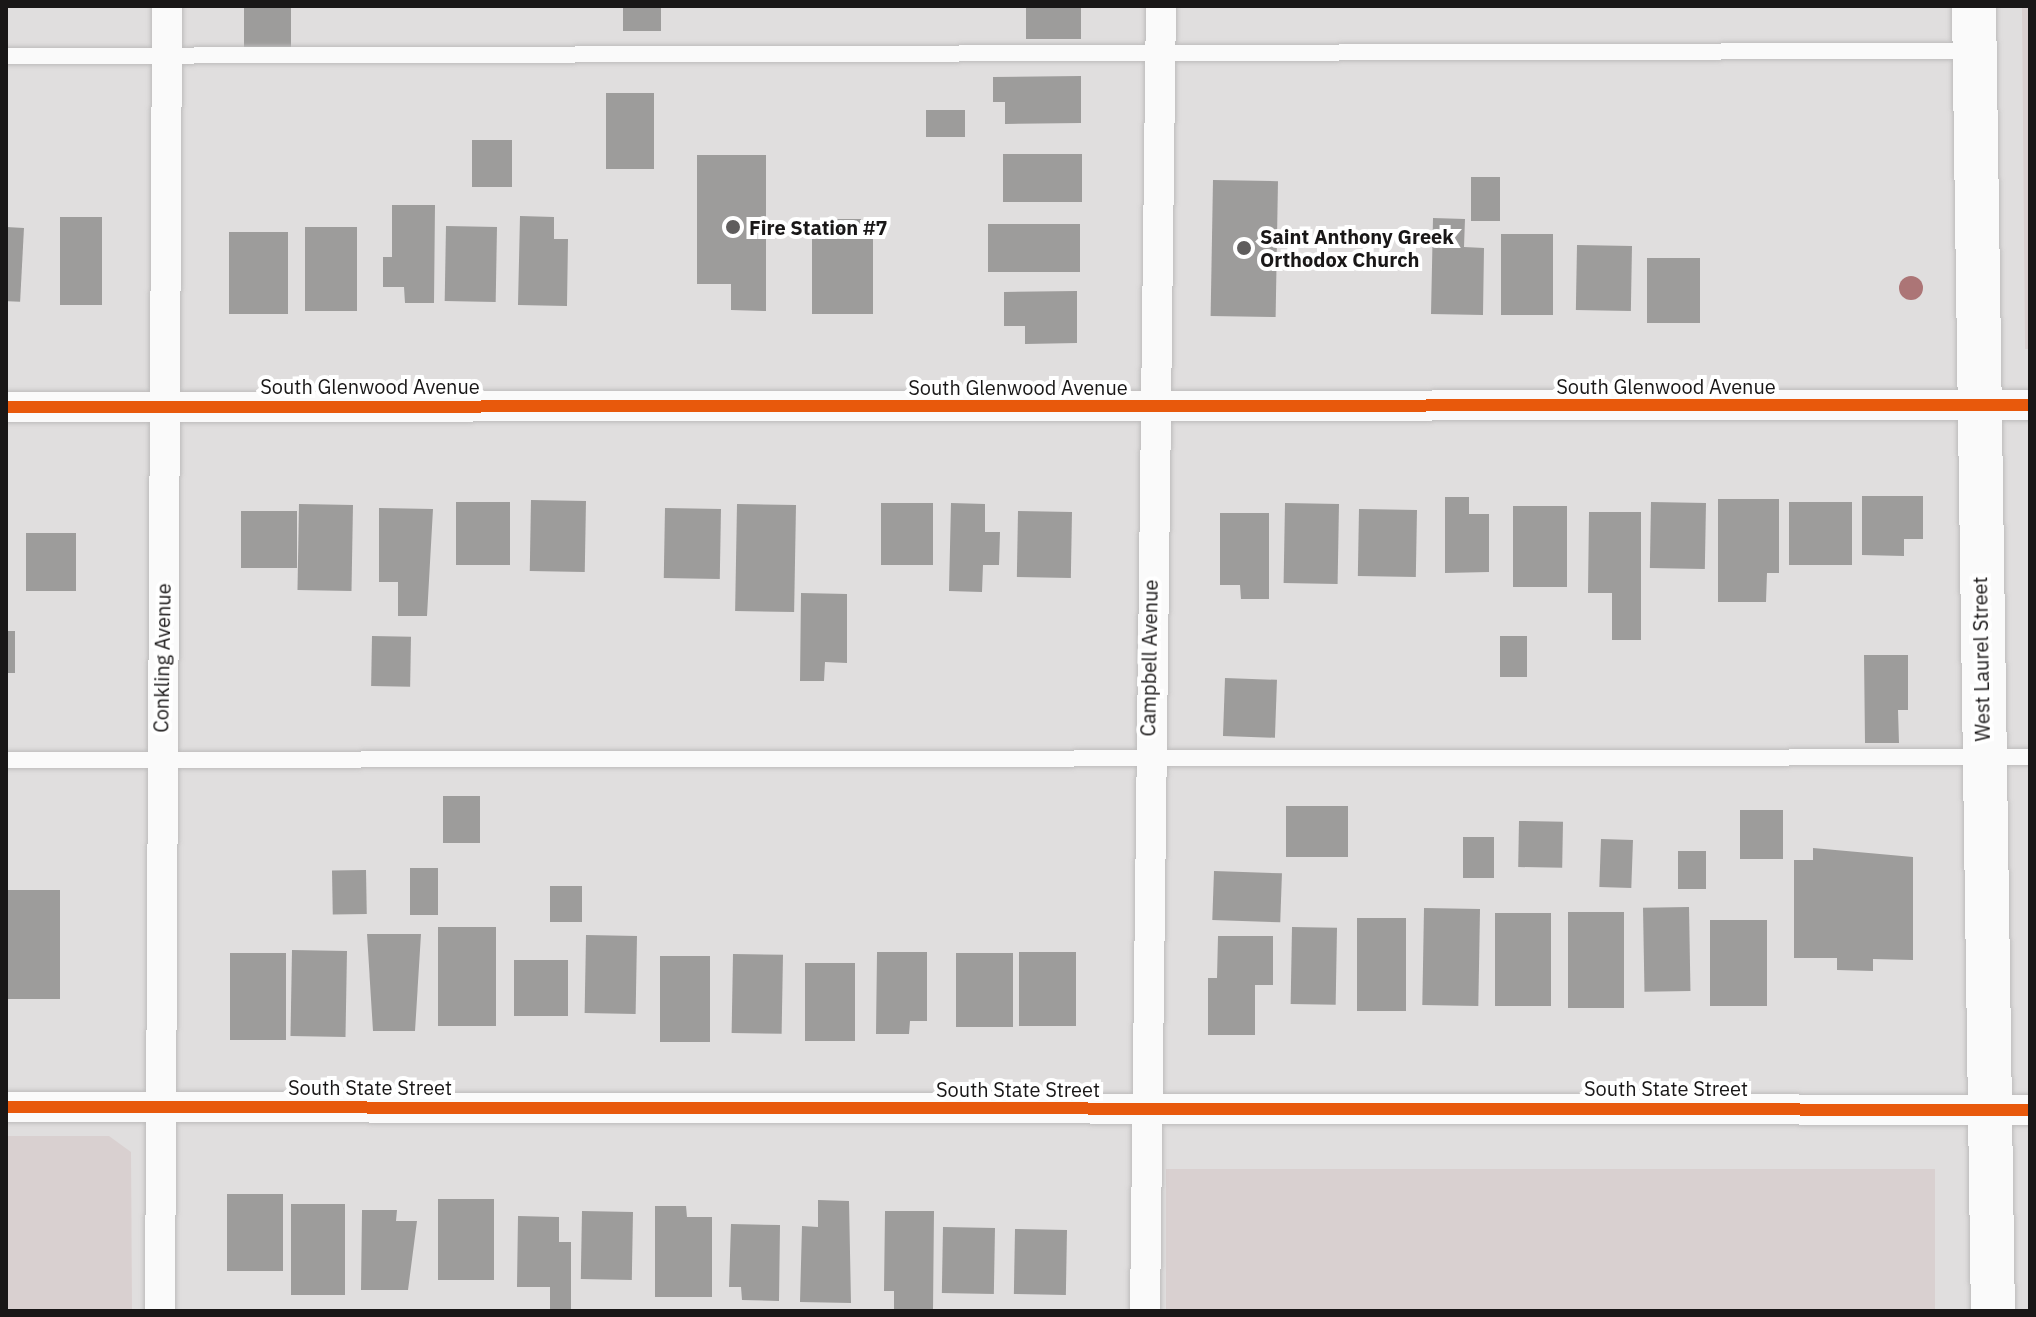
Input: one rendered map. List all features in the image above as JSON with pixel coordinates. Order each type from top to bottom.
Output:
[{"type":"street","name":"Conkling Avenue","points":[[160,1311],[167,6]]},
{"type":"street","name":"Campbell Avenue","points":[[1145,1311],[1147,759],[1161,6]]},
{"type":"street","name":"West Laurel Street","points":[[1974,6],[1983,757],[2009,1110],[1993,1311]]},
{"type":"street","name":"South Glenwood Avenue","points":[[6,407],[2030,405]]},
{"type":"street","name":"South State Street","points":[[6,1107],[2009,1110]]},
{"type":"lane","points":[[6,56],[1974,51]]},
{"type":"lane","points":[[6,760],[2030,757]]},
{"type":"shaded area","points":[[2022,6],[2030,6],[2030,349],[2025,349]]},
{"type":"shaded area","points":[[6,1136],[109,1136],[131,1152],[132,1311],[6,1311]]},
{"type":"shaded area","points":[[1166,1169],[1935,1169],[1935,1311],[1166,1311]]},
{"type":"building","points":[[244,6],[291,6],[291,49],[244,49]]},
{"type":"building","points":[[623,6],[661,6],[661,31],[623,31]]},
{"type":"building","points":[[1026,6],[1081,6],[1081,39],[1026,39]]},
{"type":"building","points":[[1081,76],[1081,123],[1005,124],[1005,102],[993,102],[993,77]]},
{"type":"building","points":[[606,93],[654,93],[654,169],[606,169]]},
{"type":"building","points":[[926,110],[965,110],[965,137],[926,137]]},
{"type":"building","points":[[472,140],[512,140],[512,187],[472,187]]},
{"type":"building","points":[[1003,154],[1082,154],[1082,202],[1003,202]]},
{"type":"building","points":[[697,155],[766,155],[766,311],[731,310],[731,284],[697,284]]},
{"type":"building","points":[[1471,177],[1500,177],[1500,221],[1471,221]]},
{"type":"building","points":[[1213,180],[1278,181],[1276,317],[1211,316]]},
{"type":"building","points":[[392,205],[435,205],[434,303],[405,303],[404,287],[383,287],[383,257],[392,257]]},
{"type":"building","points":[[520,216],[554,217],[554,239],[568,239],[567,306],[518,305]]},
{"type":"building","points":[[60,217],[102,217],[102,305],[60,305]]},
{"type":"building","points":[[1433,218],[1465,219],[1464,247],[1484,248],[1483,315],[1431,314]]},
{"type":"building","points":[[827,219],[861,219],[860,232],[873,232],[873,314],[812,314],[812,234],[827,234]]},
{"type":"building","points":[[988,224],[1080,224],[1080,272],[988,272]]},
{"type":"building","points":[[446,226],[497,227],[496,302],[445,301]]},
{"type":"building","points":[[6,227],[24,228],[20,302],[6,301]]},
{"type":"building","points":[[305,227],[357,227],[357,311],[305,311]]},
{"type":"building","points":[[229,232],[288,232],[288,314],[229,314]]},
{"type":"building","points":[[1501,234],[1553,234],[1553,315],[1501,315]]},
{"type":"building","points":[[1577,245],[1632,246],[1631,311],[1576,310]]},
{"type":"building","points":[[1647,258],[1700,258],[1700,323],[1647,323]]},
{"type":"building","points":[[1077,291],[1077,343],[1025,344],[1025,326],[1004,326],[1004,292]]},
{"type":"building","points":[[1862,496],[1923,496],[1923,539],[1904,539],[1904,556],[1862,555]]},
{"type":"building","points":[[1445,497],[1469,497],[1469,514],[1489,514],[1489,572],[1445,573]]},
{"type":"building","points":[[1718,499],[1779,499],[1779,573],[1767,573],[1766,602],[1718,602]]},
{"type":"building","points":[[531,500],[586,501],[585,572],[530,571]]},
{"type":"building","points":[[456,502],[510,502],[510,565],[456,565]]},
{"type":"building","points":[[1651,502],[1706,503],[1705,569],[1650,568]]},
{"type":"building","points":[[1789,502],[1852,502],[1852,565],[1789,565]]},
{"type":"building","points":[[881,503],[933,503],[933,565],[881,565]]},
{"type":"building","points":[[951,503],[985,504],[985,532],[1000,532],[999,565],[983,565],[982,592],[949,591]]},
{"type":"building","points":[[1285,503],[1339,504],[1338,584],[1284,583]]},
{"type":"building","points":[[299,504],[353,505],[351,591],[297,590]]},
{"type":"building","points":[[737,504],[796,505],[794,612],[735,611]]},
{"type":"building","points":[[1513,506],[1567,506],[1567,587],[1513,587]]},
{"type":"building","points":[[379,508],[433,509],[427,616],[398,616],[398,582],[379,582]]},
{"type":"building","points":[[665,508],[721,509],[720,579],[664,578]]},
{"type":"building","points":[[1359,509],[1417,510],[1416,577],[1358,576]]},
{"type":"building","points":[[241,511],[297,511],[297,568],[241,568]]},
{"type":"building","points":[[1018,511],[1072,512],[1071,578],[1017,577]]},
{"type":"building","points":[[1589,512],[1641,512],[1641,640],[1612,640],[1612,593],[1588,593]]},
{"type":"building","points":[[1220,513],[1269,513],[1269,599],[1241,599],[1240,585],[1220,585]]},
{"type":"building","points":[[26,533],[76,533],[76,591],[26,591]]},
{"type":"building","points":[[801,593],[847,594],[847,663],[825,662],[824,681],[800,681]]},
{"type":"building","points":[[6,631],[15,631],[15,673],[6,673]]},
{"type":"building","points":[[372,636],[411,637],[410,687],[371,686]]},
{"type":"building","points":[[1500,636],[1527,636],[1527,677],[1500,677]]},
{"type":"building","points":[[1864,655],[1908,655],[1908,710],[1898,710],[1899,743],[1865,743]]},
{"type":"building","points":[[1225,678],[1277,680],[1275,738],[1223,736]]},
{"type":"building","points":[[443,796],[480,796],[480,843],[443,843]]},
{"type":"building","points":[[1286,806],[1348,806],[1348,857],[1286,857]]},
{"type":"building","points":[[1740,810],[1783,810],[1783,859],[1740,859]]},
{"type":"building","points":[[1519,821],[1563,822],[1562,868],[1518,867]]},
{"type":"building","points":[[1463,837],[1494,837],[1494,878],[1463,878]]},
{"type":"building","points":[[1601,839],[1633,840],[1631,888],[1599,887]]},
{"type":"building","points":[[1813,848],[1913,857],[1913,960],[1873,959],[1873,971],[1837,970],[1837,958],[1794,958],[1794,860],[1813,860]]},
{"type":"building","points":[[1678,851],[1706,851],[1706,889],[1678,889]]},
{"type":"building","points":[[410,868],[438,868],[438,915],[410,915]]},
{"type":"building","points":[[366,870],[367,914],[333,915],[332,871]]},
{"type":"building","points":[[1214,871],[1282,873],[1280,922],[1212,920]]},
{"type":"building","points":[[550,886],[582,886],[582,922],[550,922]]},
{"type":"building","points":[[6,890],[60,890],[60,999],[6,999]]},
{"type":"building","points":[[1689,907],[1690,991],[1644,992],[1643,908]]},
{"type":"building","points":[[1424,908],[1480,909],[1478,1006],[1422,1005]]},
{"type":"building","points":[[1568,912],[1624,912],[1624,1008],[1568,1008]]},
{"type":"building","points":[[1495,913],[1551,913],[1551,1006],[1495,1006]]},
{"type":"building","points":[[1357,918],[1406,918],[1406,1011],[1357,1011]]},
{"type":"building","points":[[1710,920],[1767,920],[1767,1006],[1710,1006]]},
{"type":"building","points":[[438,927],[496,927],[496,1026],[438,1026]]},
{"type":"building","points":[[1292,927],[1337,928],[1336,1005],[1291,1004]]},
{"type":"building","points":[[367,934],[421,934],[415,1031],[373,1031]]},
{"type":"building","points":[[586,935],[637,936],[636,1014],[585,1013]]},
{"type":"building","points":[[1218,936],[1273,936],[1273,985],[1255,985],[1255,1035],[1208,1035],[1208,978],[1217,978]]},
{"type":"building","points":[[292,950],[347,951],[345,1037],[290,1036]]},
{"type":"building","points":[[877,952],[927,952],[927,1021],[910,1021],[909,1034],[876,1034]]},
{"type":"building","points":[[1019,952],[1076,952],[1076,1026],[1019,1026]]},
{"type":"building","points":[[230,953],[286,953],[286,1040],[230,1040]]},
{"type":"building","points":[[956,953],[1013,953],[1013,1027],[956,1027]]},
{"type":"building","points":[[733,954],[783,955],[782,1034],[732,1033]]},
{"type":"building","points":[[660,956],[710,956],[710,1042],[660,1042]]},
{"type":"building","points":[[514,960],[568,960],[568,1016],[514,1016]]},
{"type":"building","points":[[805,963],[855,963],[855,1041],[805,1041]]},
{"type":"building","points":[[227,1194],[283,1194],[283,1271],[227,1271]]},
{"type":"building","points":[[438,1199],[494,1199],[494,1280],[438,1280]]},
{"type":"building","points":[[818,1200],[849,1201],[851,1303],[800,1302],[802,1226],[818,1227]]},
{"type":"building","points":[[291,1204],[345,1204],[345,1295],[291,1295]]},
{"type":"building","points":[[655,1206],[686,1206],[687,1217],[712,1217],[712,1297],[655,1297]]},
{"type":"building","points":[[362,1210],[397,1210],[396,1221],[417,1221],[408,1290],[361,1290]]},
{"type":"building","points":[[582,1211],[633,1212],[632,1280],[581,1279]]},
{"type":"building","points":[[885,1211],[934,1211],[933,1311],[894,1311],[894,1291],[884,1291]]},
{"type":"building","points":[[518,1216],[559,1217],[559,1242],[571,1242],[571,1311],[550,1311],[550,1287],[517,1287]]},
{"type":"building","points":[[731,1224],[780,1225],[779,1301],[742,1300],[741,1287],[729,1287]]},
{"type":"building","points":[[943,1227],[995,1228],[994,1294],[942,1293]]},
{"type":"building","points":[[1015,1229],[1067,1230],[1066,1295],[1014,1294]]},
{"type":"cycle path","points":[[6,407],[2030,405]]},
{"type":"cycle path","points":[[6,1107],[2030,1110]]},
{"type":"place","name":"Fire Station #7","points":[[733,227]]},
{"type":"place","name":"Saint Anthony Greek Orthodox Church","points":[[1244,248]]}]
